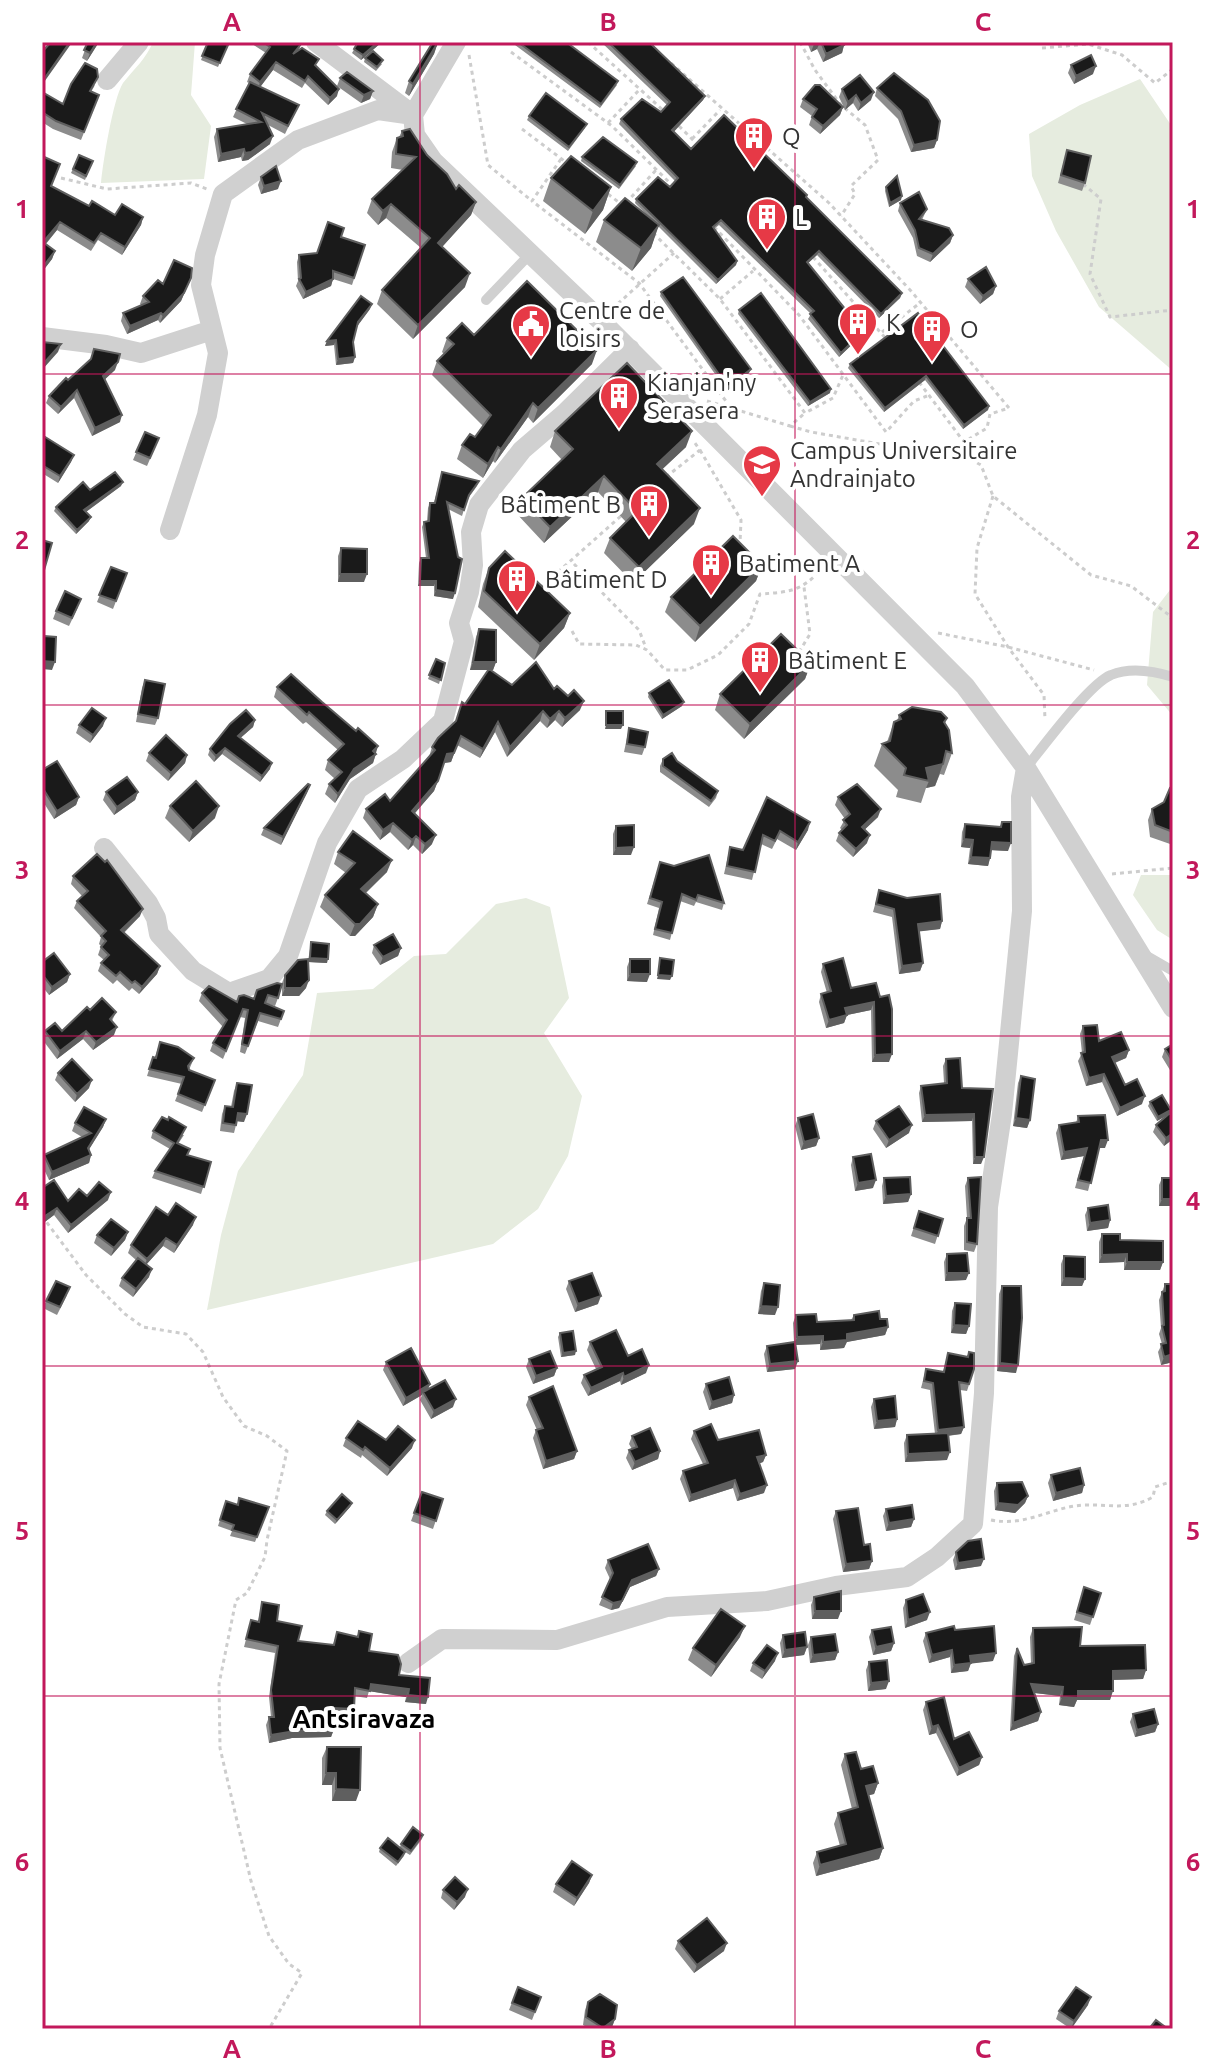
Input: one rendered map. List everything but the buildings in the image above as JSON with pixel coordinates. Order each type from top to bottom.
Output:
[{"type":"street","points":[[107,80],[139,42]]},
{"type":"street","points":[[316,42],[413,115]]},
{"type":"street","points":[[461,43],[413,115],[415,135],[433,161],[630,349],[965,686],[1026,768],[1173,1008]]},
{"type":"street","points":[[170,530],[207,415],[218,353],[201,285],[205,255],[223,194],[298,140],[378,110],[413,115]]},
{"type":"street","points":[[42,337],[141,353],[212,330]]},
{"type":"street","points":[[104,848],[148,903],[156,918],[159,934],[193,971],[229,993],[269,979],[288,956],[327,843],[358,789],[403,759],[443,721],[464,641],[459,623],[469,592],[473,565],[471,532],[479,505],[522,450],[630,349]]},
{"type":"street","points":[[408,1663],[442,1639],[557,1640],[667,1607],[767,1601],[836,1586],[907,1577],[937,1557],[973,1524],[984,1393],[988,1207],[1002,1114],[1022,911],[1021,797],[1026,768]]},
{"type":"lane","points":[[486,300],[531,253]]},
{"type":"lane","points":[[1026,768],[1077,705],[1108,675],[1133,670],[1173,677]]},
{"type":"lane","points":[[1139,952],[1173,971]]},
{"type":"path","points":[[800,42],[815,70],[841,105],[865,125],[878,160],[851,186],[855,194],[841,216]]},
{"type":"path","points":[[461,43],[488,165],[639,283],[731,408],[811,432],[965,456],[981,465],[993,496],[1091,575],[1131,586],[1169,615],[1173,622]]},
{"type":"path","points":[[592,43],[702,149]]},
{"type":"path","points":[[1042,48],[1088,44],[1122,55],[1155,83],[1173,69]]},
{"type":"path","points":[[511,52],[608,123],[676,190]]},
{"type":"path","points":[[668,61],[841,216],[1009,408],[990,414],[987,428],[964,442],[919,382]]},
{"type":"path","points":[[608,123],[640,89]]},
{"type":"path","points":[[692,139],[721,109]]},
{"type":"path","points":[[522,129],[569,164]]},
{"type":"path","points":[[532,201],[561,159]]},
{"type":"path","points":[[600,188],[624,206],[656,170]]},
{"type":"path","points":[[61,178],[107,189],[191,183],[223,194]]},
{"type":"path","points":[[1083,184],[1101,199],[1090,274],[1110,317],[1173,310]]},
{"type":"path","points":[[644,223],[720,299],[805,413]]},
{"type":"path","points":[[711,224],[802,319],[886,432],[914,401],[928,395]]},
{"type":"path","points":[[600,320],[674,253]]},
{"type":"path","points":[[810,254],[892,345]]},
{"type":"path","points":[[720,299],[755,269]]},
{"type":"path","points":[[829,293],[839,284]]},
{"type":"path","points":[[882,332],[920,303]]},
{"type":"path","points":[[802,319],[811,310]]},
{"type":"path","points":[[790,426],[805,413],[833,398],[843,375]]},
{"type":"path","points":[[693,440],[741,520],[741,554]]},
{"type":"path","points":[[659,483],[700,450]]},
{"type":"path","points":[[993,496],[977,548],[975,594],[1008,647],[1044,695],[1046,743]]},
{"type":"path","points":[[530,596],[627,511]]},
{"type":"path","points":[[574,564],[639,630],[647,650],[665,670],[687,670],[718,655],[749,624],[760,594],[804,587],[836,554]]},
{"type":"path","points":[[797,655],[810,634],[804,587]]},
{"type":"path","points":[[572,631],[579,644],[636,645],[647,650]]},
{"type":"path","points":[[936,632],[1008,647],[1108,675]]},
{"type":"path","points":[[1092,876],[1173,868]]},
{"type":"path","points":[[42,1216],[86,1275],[125,1314],[143,1327],[186,1334],[203,1352],[223,1397],[244,1426],[267,1436],[287,1451],[265,1557],[247,1593],[236,1600],[219,1684],[220,1748],[251,1881],[269,1936],[289,1964],[302,1973],[269,2029]]},
{"type":"path","points":[[974,1517],[998,1522],[1026,1520],[1084,1505],[1107,1508],[1141,1503],[1153,1497],[1155,1487],[1173,1481]]},
{"type":"shaded area","points":[[153,42],[195,42],[191,95],[211,126],[204,179],[101,183],[119,91]]},
{"type":"shaded area","points":[[1140,79],[1173,128],[1173,371],[1099,307],[1056,231],[1032,176],[1029,134],[1080,105]]},
{"type":"shaded area","points":[[1173,586],[1173,716],[1147,685],[1153,612]]},
{"type":"shaded area","points":[[1141,875],[1173,875],[1173,940],[1157,930],[1133,895]]},
{"type":"shaded area","points":[[526,898],[550,907],[569,998],[544,1033],[582,1096],[568,1156],[538,1209],[493,1244],[207,1310],[221,1235],[238,1171],[303,1075],[317,993],[373,989],[414,956],[446,954],[496,904]]},
{"type":"place","name":"Q","points":[[754,170]]},
{"type":"place","name":"L","points":[[767,251]]},
{"type":"place","name":"K","points":[[858,356]]},
{"type":"place","name":"Centre de loisirs","points":[[531,358]]},
{"type":"place","name":"O","points":[[932,363]]},
{"type":"place","name":"Kianjan'ny Serasera","points":[[619,430]]},
{"type":"place","name":"Campus Universitaire Andrainjato","points":[[762,498]]},
{"type":"place","name":"Bâtiment B","points":[[649,538]]},
{"type":"place","name":"Batiment A","points":[[711,597]]},
{"type":"place","name":"Bâtiment D","points":[[517,613]]},
{"type":"place","name":"Bâtiment E","points":[[760,694]]},
{"type":"district","name":"Antsiravaza","points":[[364,1718]]}]
